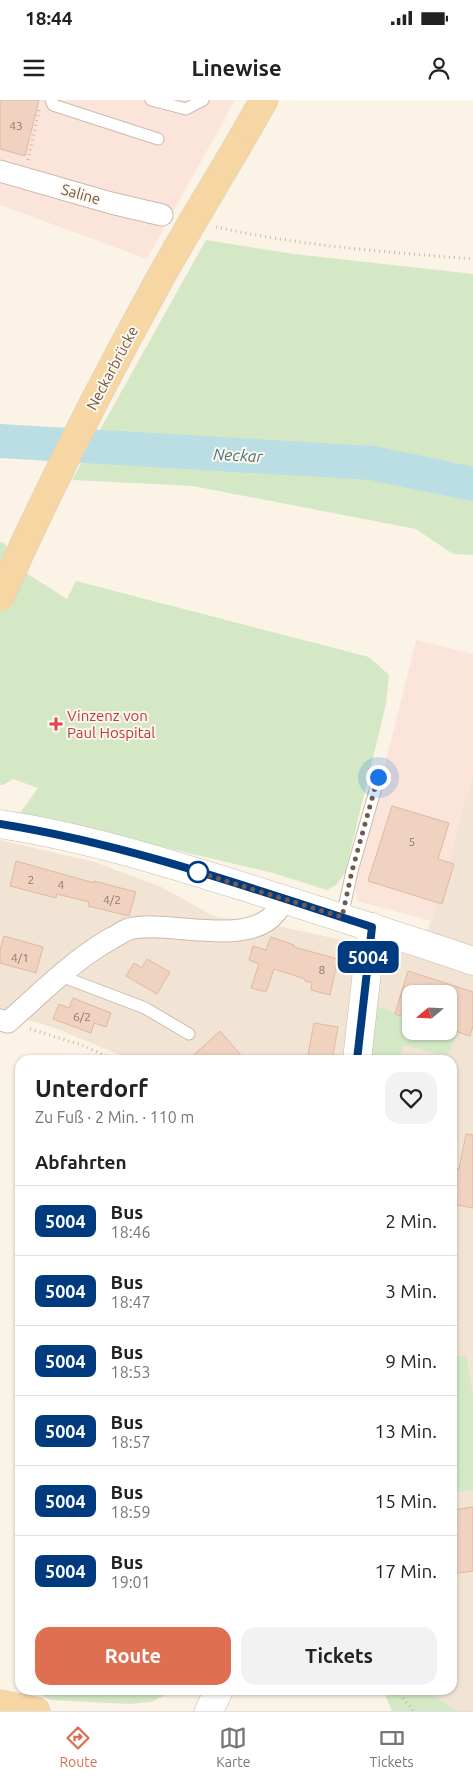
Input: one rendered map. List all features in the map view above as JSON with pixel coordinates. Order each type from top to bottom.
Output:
[{"type":"main road","name":"Neckarbrücke","points":[[0,597],[76,436],[157,283],[264,100]]},
{"type":"main road","points":[[0,1704],[36,1711]]},
{"type":"street","name":"Saline","points":[[0,171],[111,203],[162,215]]},
{"type":"street","points":[[0,824],[33,829],[154,859],[473,960]]},
{"type":"street","points":[[4,1021],[94,948],[128,930],[149,927],[220,932],[250,928],[264,923],[276,913],[284,899]]},
{"type":"street","points":[[358,1055],[372,927]]},
{"type":"street","points":[[208,1711],[216,1695]]},
{"type":"lane","points":[[51,100],[53,105],[158,139]]},
{"type":"lane","points":[[151,100],[186,109],[203,100]]},
{"type":"lane","points":[[342,917],[352,871],[378,777]]},
{"type":"lane","points":[[61,976],[145,1008],[189,1034]]},
{"type":"path","points":[[23,178],[40,107]]},
{"type":"path","points":[[209,226],[246,234],[340,248],[473,259]]},
{"type":"path","points":[[4,1021],[82,1045],[104,1055]]},
{"type":"path","points":[[401,1695],[413,1711]]},
{"type":"shaded area","points":[[0,100],[235,100],[147,259],[0,205]]},
{"type":"shaded area","points":[[416,640],[473,654],[473,774],[432,921],[357,901],[355,885]]},
{"type":"shaded area","points":[[473,774],[473,1711],[457,1711],[433,1695],[457,1695],[457,1055],[401,1055],[402,1045],[425,1040],[458,1040],[458,985],[402,985],[402,1014],[376,1006],[371,1055],[120,1055],[55,1028],[0,1011],[0,840],[95,862],[161,887],[214,916],[282,927],[420,957]]},
{"type":"green space","points":[[206,240],[294,254],[473,274],[473,555],[453,554],[416,529],[193,486],[72,480]]},
{"type":"green space","points":[[0,542],[4,543],[26,573],[67,599],[76,581],[369,657],[389,675],[386,704],[345,873],[336,885],[327,890],[273,873],[20,813],[38,788],[13,779],[0,785]]},
{"type":"green space","points":[[376,1006],[402,1014],[402,1040],[454,1040],[447,1055],[403,1045],[401,1055],[371,1055]]},
{"type":"green space","points":[[466,1355],[473,1396],[473,1490],[457,1492],[457,1356]]},
{"type":"green space","points":[[165,1695],[151,1702],[130,1704],[51,1700],[43,1696]]},
{"type":"green space","points":[[385,1695],[433,1695],[457,1711],[392,1711]]},
{"type":"building","points":[[0,100],[39,100],[25,156],[0,149]]},
{"type":"building","points":[[392,806],[449,823],[438,859],[454,864],[442,904],[368,881]]},
{"type":"building","points":[[16,861],[94,883],[94,881],[136,892],[129,916],[88,906],[89,902],[57,894],[56,898],[10,886]]},
{"type":"building","points":[[4,936],[43,947],[36,973],[0,963],[0,950]]},
{"type":"building","points":[[271,937],[294,945],[294,947],[338,959],[330,995],[311,990],[312,983],[305,981],[305,979],[274,969],[266,992],[251,988],[259,964],[249,960],[253,946],[266,950]]},
{"type":"building","points":[[147,959],[170,972],[157,994],[126,976],[134,963],[142,968]]},
{"type":"building","points":[[408,971],[451,985],[404,985]]},
{"type":"building","points":[[458,987],[473,992],[473,1026],[470,1036],[458,1032]]},
{"type":"building","points":[[402,991],[402,1016],[395,1014]]},
{"type":"building","points":[[73,998],[111,1013],[106,1027],[94,1023],[91,1033],[53,1019],[59,1004],[69,1008]]},
{"type":"building","points":[[314,1023],[338,1027],[333,1055],[308,1055]]},
{"type":"building","points":[[220,1031],[241,1055],[194,1055]]},
{"type":"building","points":[[466,1134],[473,1135],[473,1208],[457,1205],[457,1169],[459,1169]]},
{"type":"building","points":[[473,1507],[473,1571],[457,1573],[457,1509]]},
{"type":"waterway","name":"Neckar","points":[[0,441],[372,463],[473,484]]},
{"type":"bus line","name":"5004","points":[[0,824],[33,829],[154,859],[372,927],[358,1055]]},
{"type":"place","name":"Vinzenz von Paul Hospital","points":[[56,724]]},
{"type":"route","points":[[198,872],[191,870],[342,917],[352,871],[378,777]]}]
